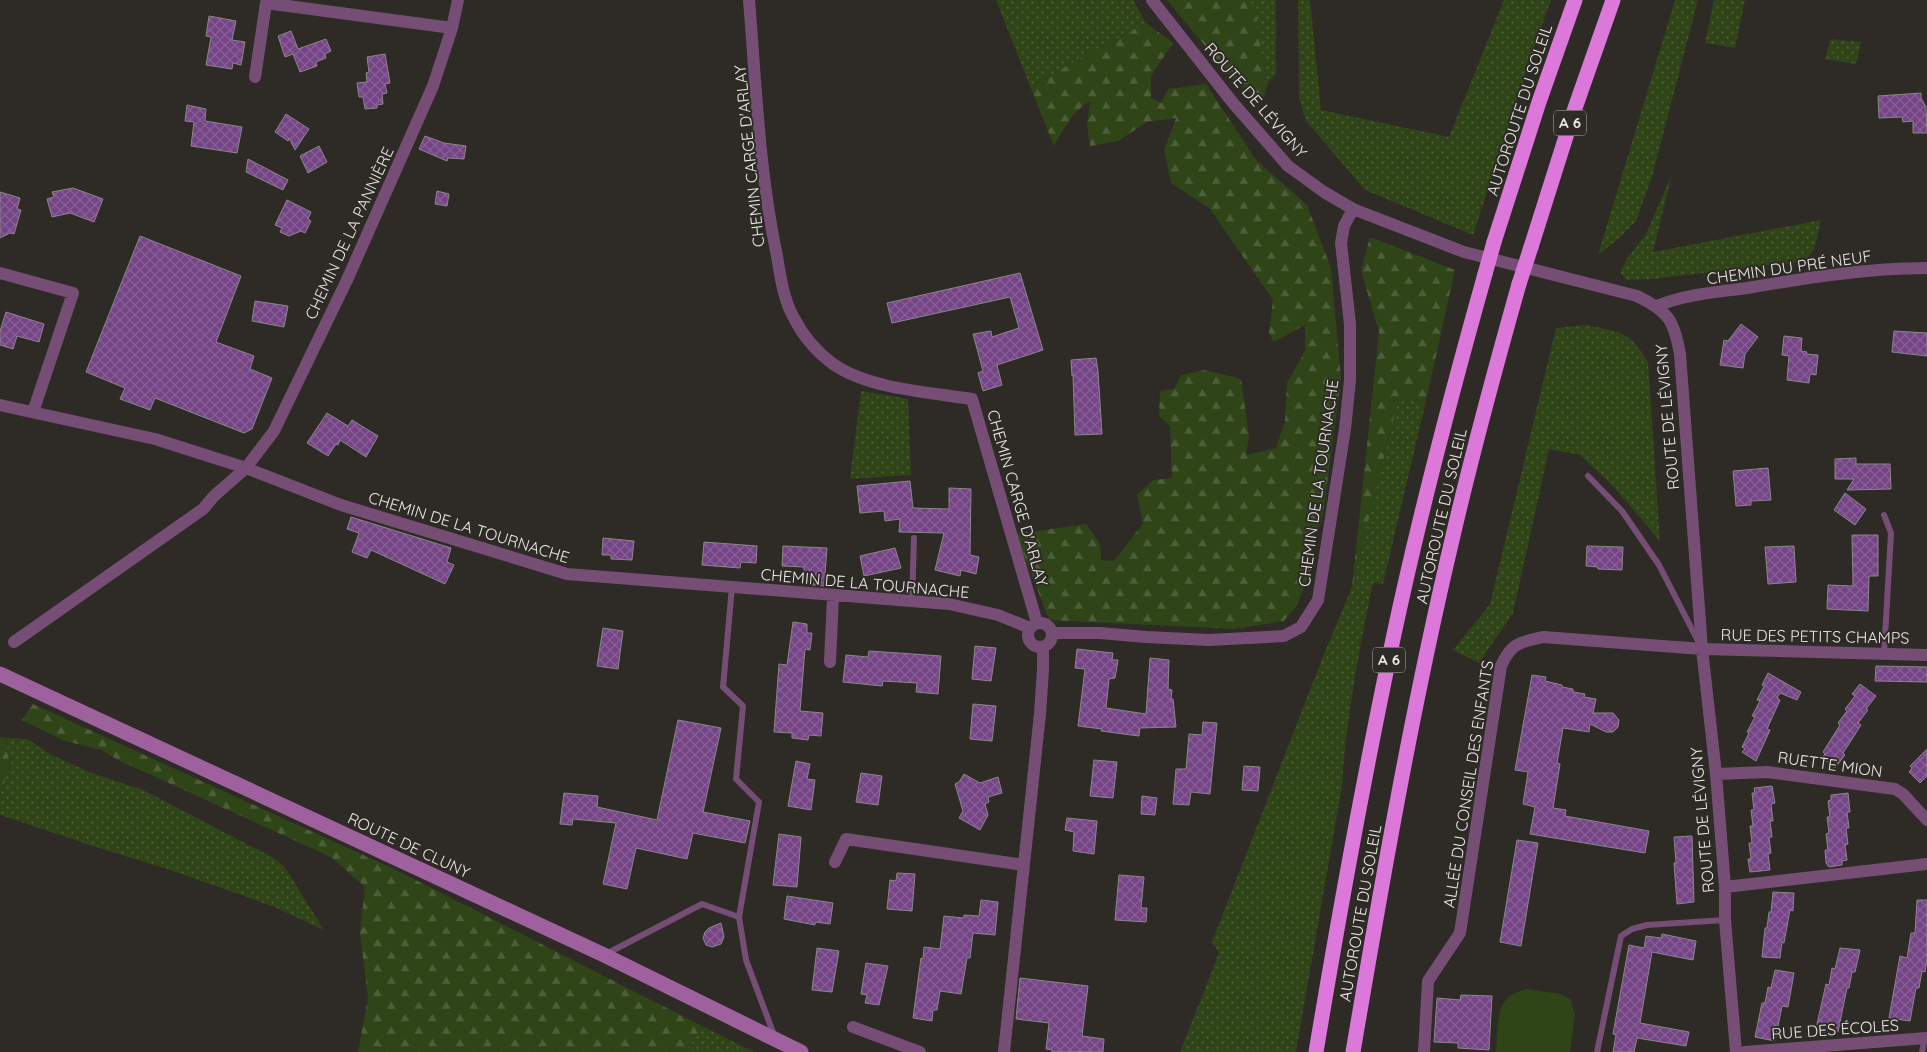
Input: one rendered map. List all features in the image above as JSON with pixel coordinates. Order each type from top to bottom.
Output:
[{"type":"highway","name":"AUTOROUTE DU SOLEIL","points":[[1316,1052],[1336,935],[1393,638],[1448,406],[1494,242],[1539,102],[1575,0]]},
{"type":"highway","name":"AUTOROUTE DU SOLEIL","points":[[1353,1052],[1402,774],[1452,541],[1485,406],[1519,284],[1575,108],[1613,0]]},
{"type":"main road","name":"ROUTE DE CLUNY","points":[[0,674],[604,955],[801,1052]]},
{"type":"street","name":"CHEMIN DE LA PANNIÈRE","points":[[14,642],[203,509],[214,496],[246,468],[274,431],[347,280],[433,86],[452,28],[458,0]]},
{"type":"street","name":"CHEMIN CARGE D'ARLAY","points":[[749,0],[770,223],[782,280],[793,317],[811,344],[833,364],[858,378],[880,384],[972,399],[1033,626]]},
{"type":"street","name":"ROUTE DE LÉVIGNY","points":[[1152,0],[1233,103],[1288,166],[1324,192],[1353,209],[1464,252],[1636,296],[1657,306],[1670,320],[1677,334],[1680,354],[1702,649],[1716,774],[1736,1052]]},
{"type":"street","points":[[255,77],[266,3],[294,3],[452,28]]},
{"type":"street","name":"CHEMIN DE LA TOURNACHE","points":[[1052,633],[1100,633],[1209,640],[1284,636],[1301,627],[1318,600],[1345,428],[1350,380],[1350,324],[1342,243],[1344,226],[1353,209]]},
{"type":"street","name":"CHEMIN DU PRÉ NEUF","points":[[1657,306],[1710,293],[1798,280],[1906,268],[1927,268]]},
{"type":"street","points":[[0,273],[73,293],[33,412]]},
{"type":"street","name":"CHEMIN DE LA TOURNACHE","points":[[0,405],[156,439],[246,468],[341,505],[567,574],[949,604],[998,615],[1033,626]]},
{"type":"street","points":[[830,662],[833,596]]},
{"type":"street","points":[[1047,625],[1052,633],[1051,642],[1043,647],[1030,643],[1028,638],[1033,626],[1047,625]]},
{"type":"street","name":"ALLÉE DU CONSEIL DES ENFANTS","points":[[1424,1052],[1428,981],[1460,932],[1501,666],[1507,653],[1515,645],[1523,641],[1543,637],[1702,649]]},
{"type":"street","points":[[1004,1052],[1040,714],[1043,647]]},
{"type":"street","name":"RUE DES PETITS CHAMPS","points":[[1702,649],[1927,654]]},
{"type":"street","name":"RUETTE MION","points":[[1716,774],[1767,772],[1895,789],[1903,794],[1927,820]]},
{"type":"street","points":[[835,862],[846,839],[1024,865]]},
{"type":"street","points":[[1725,887],[1927,864]]},
{"type":"street","points":[[853,1027],[920,1052]]},
{"type":"street","name":"RUE DES ÉCOLES","points":[[1745,1052],[1846,1048],[1926,1038]]},
{"type":"lane","points":[[1588,476],[1622,511],[1659,565],[1702,649]]},
{"type":"lane","points":[[1884,515],[1891,533],[1884,654]]},
{"type":"lane","points":[[912,601],[914,538]]},
{"type":"lane","points":[[732,587],[723,687],[744,706],[736,779],[759,802],[739,917],[746,960],[775,1039]]},
{"type":"lane","points":[[604,955],[702,904],[739,917]]},
{"type":"lane","points":[[1597,1052],[1621,936],[1632,929],[1647,926],[1725,920]]},
{"type":"lane","points":[[1922,1052],[1926,1038]]},
{"type":"green space","points":[[996,0],[1133,0],[1146,23],[1030,86]]},
{"type":"green space","points":[[1167,0],[1241,0],[1255,5],[1261,51],[1268,82],[1263,100],[1234,81]]},
{"type":"green space","points":[[1241,0],[1276,0],[1276,74],[1268,82],[1261,51]]},
{"type":"green space","points":[[1298,0],[1310,0],[1321,110],[1449,137],[1504,0],[1551,0],[1473,235],[1365,190],[1306,121],[1299,98]]},
{"type":"green space","points":[[1675,0],[1698,0],[1652,177],[1636,221],[1598,255]]},
{"type":"green space","points":[[1714,0],[1745,0],[1735,48],[1705,43]]},
{"type":"green space","points":[[1146,23],[1173,43],[1151,76],[1151,98],[1161,103],[1168,89],[1206,84],[1256,160],[1307,205],[1331,268],[1341,379],[1322,521],[1313,537],[1313,564],[1297,605],[1284,621],[1234,629],[1049,620],[1016,534],[1086,524],[1100,544],[1101,560],[1113,561],[1143,523],[1137,495],[1153,480],[1172,478],[1170,426],[1159,416],[1160,391],[1174,389],[1181,375],[1205,370],[1241,379],[1249,436],[1246,455],[1276,448],[1285,422],[1287,383],[1305,351],[1305,325],[1274,342],[1269,333],[1273,300],[1210,209],[1171,183],[1164,150],[1176,118],[1147,122],[1118,141],[1090,146],[1087,125],[1090,101],[1073,115],[1054,146],[1030,86]]},
{"type":"green space","points":[[1831,39],[1861,42],[1856,64],[1825,59]]},
{"type":"green space","points":[[1672,174],[1653,252],[1821,220],[1815,247],[1806,261],[1652,279],[1627,280],[1620,273],[1626,260],[1646,234]]},
{"type":"green space","points":[[1370,237],[1455,270],[1425,405],[1399,396],[1352,587],[1379,332],[1361,270]]},
{"type":"green space","points":[[1587,325],[1623,334],[1635,344],[1648,362],[1660,541],[1612,485],[1580,455],[1549,449],[1513,613],[1479,663],[1453,650],[1490,604],[1556,328]]},
{"type":"green space","points":[[861,391],[908,399],[911,475],[850,479]]},
{"type":"green space","points":[[1399,395],[1425,405],[1383,584],[1373,583],[1368,608],[1350,710],[1342,786],[1296,1052],[1180,1052],[1219,953],[1212,942],[1352,587]]},
{"type":"green space","points":[[33,704],[396,870],[702,1026],[685,1052],[358,1052],[368,998],[360,933],[365,887],[331,857],[118,760],[102,750],[65,741],[22,720]]},
{"type":"green space","points":[[0,737],[8,738],[7,751],[10,765],[0,795]]},
{"type":"green space","points":[[8,738],[27,739],[50,754],[89,772],[143,790],[274,858],[284,866],[324,930],[272,906],[170,870],[0,815],[0,795],[10,765],[7,751]]},
{"type":"green space","points":[[1526,989],[1560,994],[1570,999],[1575,1015],[1570,1052],[1496,1052],[1498,1021],[1502,1006],[1511,995]]},
{"type":"green space","points":[[702,1026],[754,1052],[685,1052]]},
{"type":"building","points":[[209,16],[236,21],[232,40],[245,42],[241,65],[233,63],[232,69],[206,65],[211,37],[206,36]]},
{"type":"building","points":[[291,31],[298,49],[326,39],[331,51],[325,54],[326,58],[316,62],[317,66],[300,72],[293,54],[285,57],[278,36]]},
{"type":"building","points":[[385,54],[390,83],[385,84],[387,93],[382,94],[383,104],[377,105],[377,108],[365,109],[363,97],[359,97],[357,83],[367,82],[366,73],[369,72],[367,57]]},
{"type":"building","points":[[1921,93],[1921,98],[1926,107],[1927,133],[1913,133],[1913,121],[1903,122],[1902,117],[1879,118],[1878,96]]},
{"type":"building","points":[[187,105],[206,109],[205,121],[242,127],[237,153],[191,146],[194,122],[185,121]]},
{"type":"building","points":[[286,114],[309,129],[295,150],[289,138],[288,141],[275,132]]},
{"type":"building","points":[[425,136],[444,143],[466,146],[464,159],[448,158],[447,161],[419,149]]},
{"type":"building","points":[[319,146],[327,162],[308,173],[300,156]]},
{"type":"building","points":[[248,159],[288,180],[283,190],[246,172]]},
{"type":"building","points":[[73,188],[103,199],[94,222],[70,213],[52,217],[47,199],[54,197],[52,192]]},
{"type":"building","points":[[437,191],[449,194],[447,206],[435,204]]},
{"type":"building","points":[[0,192],[20,198],[17,209],[21,210],[14,234],[10,233],[0,238]]},
{"type":"building","points":[[287,200],[311,212],[308,219],[311,221],[305,233],[301,231],[289,236],[280,232],[282,228],[275,225]]},
{"type":"building","points":[[140,236],[241,276],[216,342],[254,356],[250,369],[272,378],[252,429],[244,433],[155,398],[150,410],[120,399],[125,388],[86,372]]},
{"type":"building","points":[[1020,273],[1043,350],[997,365],[1002,385],[983,391],[978,373],[983,371],[973,334],[991,331],[992,337],[1019,328],[1010,297],[892,323],[887,303]]},
{"type":"building","points":[[255,301],[288,306],[284,327],[252,321]]},
{"type":"building","points":[[6,312],[44,324],[39,342],[17,336],[13,349],[0,345],[0,331]]},
{"type":"building","points":[[1741,324],[1758,337],[1745,354],[1743,368],[1720,365],[1724,340],[1728,341]]},
{"type":"building","points":[[1894,331],[1927,333],[1927,356],[1892,352]]},
{"type":"building","points":[[1784,336],[1802,338],[1801,351],[1807,352],[1806,354],[1818,355],[1816,375],[1810,374],[1809,383],[1787,380],[1789,356],[1782,355]]},
{"type":"building","points":[[1096,358],[1102,434],[1075,435],[1071,360]]},
{"type":"building","points":[[327,413],[348,426],[352,420],[378,436],[366,457],[340,440],[328,456],[307,443]]},
{"type":"building","points":[[1856,458],[1856,464],[1890,464],[1891,489],[1847,490],[1854,479],[1835,479],[1835,459]]},
{"type":"building","points":[[1768,468],[1771,500],[1751,501],[1751,505],[1736,506],[1733,471]]},
{"type":"building","points":[[910,481],[913,508],[949,509],[949,488],[971,489],[970,555],[979,557],[976,574],[961,570],[960,576],[935,570],[944,533],[899,532],[900,519],[885,521],[884,511],[860,513],[857,486]]},
{"type":"building","points":[[1845,493],[1866,509],[1855,525],[1834,510]]},
{"type":"building","points":[[351,517],[451,548],[447,562],[454,565],[445,584],[371,550],[367,558],[352,552],[359,533],[347,529]]},
{"type":"building","points":[[1852,535],[1878,535],[1878,576],[1869,576],[1868,611],[1827,609],[1828,585],[1853,586]]},
{"type":"building","points":[[603,538],[634,541],[632,560],[611,559],[611,555],[602,555]]},
{"type":"building","points":[[704,542],[757,546],[756,563],[741,562],[740,568],[702,565]]},
{"type":"building","points":[[783,546],[827,548],[824,586],[803,584],[804,567],[782,566]]},
{"type":"building","points":[[1587,546],[1623,547],[1622,570],[1598,569],[1598,567],[1586,566]]},
{"type":"building","points":[[1794,546],[1796,582],[1768,584],[1765,547]]},
{"type":"building","points":[[895,548],[901,568],[864,576],[860,556]]},
{"type":"building","points":[[793,622],[807,624],[807,633],[812,633],[810,650],[805,649],[800,711],[823,713],[821,736],[809,735],[808,740],[792,738],[792,733],[774,732],[779,664],[787,665]]},
{"type":"building","points":[[603,628],[623,631],[618,669],[597,666]]},
{"type":"building","points":[[975,646],[996,648],[991,681],[972,679]]},
{"type":"building","points":[[1077,649],[1113,653],[1112,660],[1118,660],[1115,678],[1109,679],[1106,708],[1146,714],[1150,658],[1169,660],[1168,689],[1172,690],[1171,699],[1173,699],[1176,727],[1140,728],[1139,736],[1078,726],[1085,669],[1075,668]]},
{"type":"building","points":[[869,651],[941,656],[938,694],[916,692],[917,683],[883,681],[882,686],[843,682],[846,655],[868,657]]},
{"type":"building","points":[[1876,666],[1927,667],[1927,682],[1875,681]]},
{"type":"building","points":[[1768,673],[1801,692],[1797,700],[1780,693],[1777,698],[1780,700],[1767,729],[1770,730],[1756,761],[1742,752],[1745,749],[1742,747],[1755,717],[1752,716],[1760,701],[1757,700]]},
{"type":"building","points":[[1532,675],[1546,677],[1545,681],[1573,689],[1573,692],[1585,694],[1584,697],[1596,699],[1593,713],[1613,713],[1619,720],[1618,727],[1613,732],[1606,732],[1590,724],[1589,732],[1563,728],[1557,763],[1560,764],[1553,808],[1566,810],[1565,816],[1649,831],[1645,853],[1530,834],[1535,807],[1523,804],[1528,772],[1515,770]]},
{"type":"building","points":[[1860,684],[1876,696],[1858,723],[1861,725],[1843,753],[1845,755],[1835,768],[1822,757],[1825,754],[1823,752],[1840,725],[1838,723],[1847,711],[1845,709],[1855,696],[1852,694]]},
{"type":"building","points":[[973,704],[996,706],[992,741],[970,739]]},
{"type":"building","points":[[678,720],[721,728],[703,812],[750,821],[745,843],[693,833],[687,859],[636,848],[627,889],[603,884],[616,823],[573,819],[572,825],[560,824],[564,793],[598,796],[597,807],[657,820]]},
{"type":"building","points":[[1203,722],[1217,723],[1210,794],[1191,792],[1189,805],[1173,804],[1176,769],[1186,769],[1189,734],[1202,735]]},
{"type":"building","points":[[1927,749],[1927,776],[1920,783],[1909,772],[1912,768],[1910,766]]},
{"type":"building","points":[[1094,760],[1117,762],[1113,798],[1090,796]]},
{"type":"building","points":[[796,761],[810,764],[807,779],[815,780],[811,810],[788,806]]},
{"type":"building","points":[[1244,766],[1260,767],[1258,791],[1242,790]]},
{"type":"building","points":[[861,773],[882,776],[878,805],[856,802]]},
{"type":"building","points":[[964,774],[980,783],[998,777],[1002,793],[988,797],[989,802],[985,804],[988,815],[980,830],[959,818],[963,811],[955,784],[959,782]]},
{"type":"building","points":[[1772,786],[1775,803],[1771,804],[1773,821],[1770,821],[1772,837],[1769,837],[1771,853],[1768,854],[1770,870],[1750,872],[1748,859],[1751,859],[1749,843],[1752,843],[1750,826],[1753,826],[1751,810],[1754,810],[1752,793],[1755,793],[1754,788]]},
{"type":"building","points":[[1848,793],[1850,812],[1847,812],[1849,828],[1846,828],[1848,844],[1845,845],[1847,860],[1842,861],[1842,865],[1829,867],[1826,863],[1825,850],[1828,850],[1826,834],[1829,833],[1827,817],[1830,817],[1828,801],[1831,800],[1831,795]]},
{"type":"building","points":[[1142,796],[1157,798],[1155,815],[1141,814]]},
{"type":"building","points":[[1067,818],[1097,821],[1094,854],[1073,851],[1074,832],[1065,830]]},
{"type":"building","points":[[779,834],[801,837],[797,887],[773,885]]},
{"type":"building","points":[[1692,836],[1694,902],[1677,904],[1674,837]]},
{"type":"building","points":[[1517,840],[1538,843],[1521,946],[1500,942]]},
{"type":"building","points":[[897,873],[915,874],[912,911],[887,909],[890,880],[896,881]]},
{"type":"building","points":[[1119,875],[1144,877],[1141,908],[1147,908],[1146,922],[1115,920]]},
{"type":"building","points":[[1773,892],[1794,893],[1793,911],[1790,910],[1780,958],[1762,957],[1765,928],[1767,928],[1769,912],[1771,912]]},
{"type":"building","points":[[787,896],[833,903],[830,924],[815,922],[815,925],[784,919]]},
{"type":"building","points":[[981,900],[998,902],[995,935],[973,933],[970,958],[967,958],[961,994],[940,991],[937,1010],[933,1010],[932,1021],[913,1018],[924,947],[940,949],[944,916],[964,918],[964,915],[979,916]]},
{"type":"building","points":[[1917,900],[1927,900],[1927,960],[1925,972],[1922,971],[1919,988],[1916,988],[1910,1021],[1889,1018],[1900,956],[1907,958],[1911,933],[1915,933]]},
{"type":"building","points":[[721,923],[724,937],[721,944],[712,947],[706,945],[703,938],[705,932],[709,928]]},
{"type":"building","points":[[1662,934],[1696,941],[1693,960],[1652,952],[1640,1023],[1689,1032],[1686,1046],[1637,1038],[1634,1052],[1613,1052],[1616,1035],[1613,1034],[1629,945],[1644,948],[1646,936],[1661,938]]},
{"type":"building","points":[[817,948],[839,951],[832,992],[812,990]]},
{"type":"building","points":[[1840,948],[1860,950],[1855,972],[1852,972],[1849,988],[1847,988],[1838,1032],[1829,1031],[1828,1035],[1815,1033],[1826,984],[1829,985],[1832,968],[1835,969]]},
{"type":"building","points":[[866,963],[888,966],[879,1005],[865,1003],[867,995],[861,994]]},
{"type":"building","points":[[1775,970],[1794,973],[1788,1007],[1782,1006],[1775,1041],[1755,1037],[1762,1003],[1765,1003],[1768,987],[1771,988]]},
{"type":"building","points":[[1020,978],[1088,986],[1082,1036],[1104,1039],[1103,1052],[1052,1052],[1052,1050],[1046,1049],[1049,1023],[1016,1019]]},
{"type":"building","points":[[1461,995],[1492,996],[1489,1050],[1458,1048],[1458,1043],[1434,1042],[1437,998],[1460,1000]]}]
